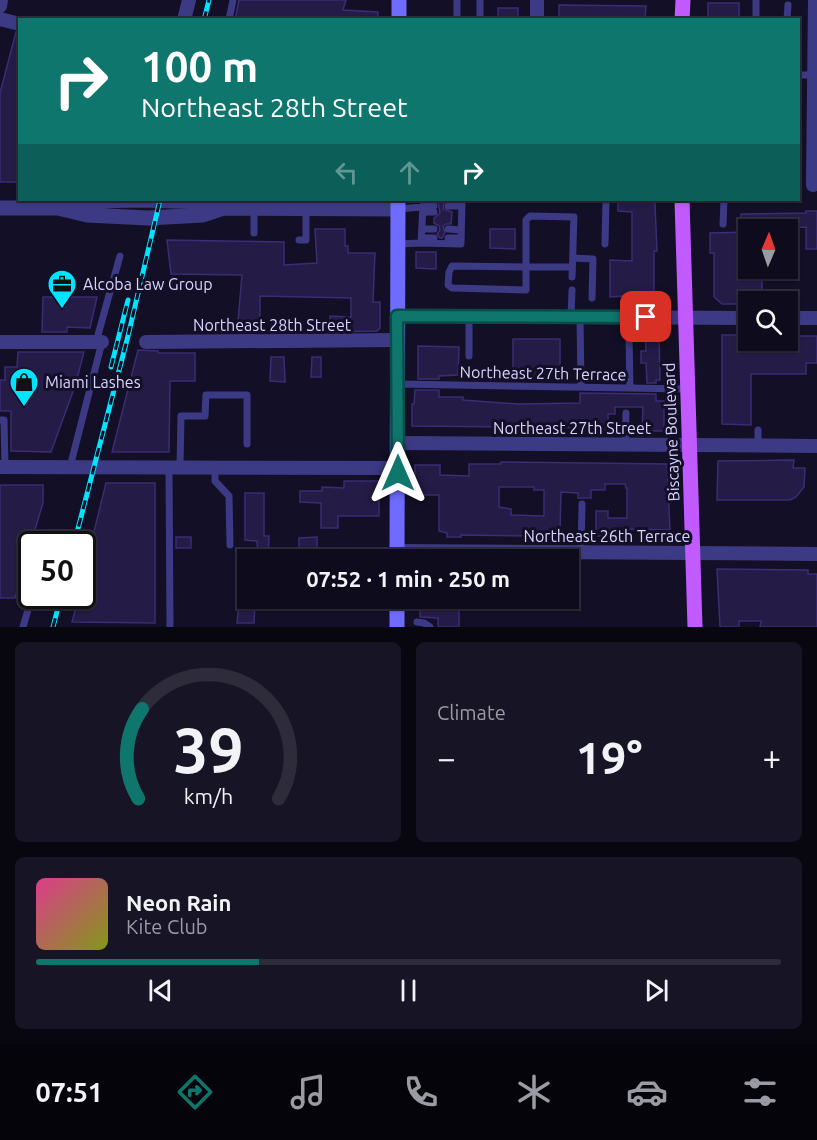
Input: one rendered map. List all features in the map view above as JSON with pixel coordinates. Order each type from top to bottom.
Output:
[{"type":"main road","points":[[399,0],[399,18]]},
{"type":"main road","points":[[682,0],[682,18]]},
{"type":"main road","name":"Biscayne Boulevard","points":[[682,201],[695,627]]},
{"type":"main road","points":[[397,549],[398,204]]},
{"type":"main road","points":[[397,609],[397,627]]},
{"type":"street","points":[[0,6],[2,0]]},
{"type":"street","points":[[184,18],[189,0]]},
{"type":"street","points":[[537,0],[537,18]]},
{"type":"street","points":[[815,0],[815,185]]},
{"type":"street","points":[[0,19],[18,24]]},
{"type":"street","points":[[0,208],[88,201]]},
{"type":"street","points":[[198,201],[224,208],[306,208],[398,204]]},
{"type":"street","points":[[59,204],[87,215],[148,218],[203,215],[224,208]]},
{"type":"street","points":[[397,316],[738,318]]},
{"type":"street","points":[[798,318],[817,318]]},
{"type":"street","name":"Northeast 28th Street","points":[[146,342],[397,340]]},
{"type":"street","points":[[0,342],[99,342]]},
{"type":"street","name":"Northeast 27th Street","points":[[398,443],[817,446]]},
{"type":"street","points":[[3,466],[398,468]]},
{"type":"street","name":"Northeast 26th Terrace","points":[[581,552],[817,554]]},
{"type":"lane","points":[[229,18],[233,0]]},
{"type":"lane","points":[[457,0],[457,18]]},
{"type":"lane","points":[[480,0],[480,18]]},
{"type":"lane","points":[[756,0],[756,18]]},
{"type":"lane","points":[[787,18],[788,5]]},
{"type":"lane","points":[[800,74],[815,69]]},
{"type":"lane","points":[[605,244],[606,201]]},
{"type":"lane","points":[[723,225],[724,201]]},
{"type":"lane","points":[[398,204],[434,209]]},
{"type":"lane","points":[[422,241],[461,244],[462,206],[450,209]]},
{"type":"lane","points":[[254,208],[254,233]]},
{"type":"lane","points":[[299,240],[306,240],[306,208]]},
{"type":"lane","points":[[422,241],[423,209]]},
{"type":"lane","points":[[572,267],[526,267],[452,266],[448,285],[452,288],[526,290],[526,267],[526,220],[530,216],[574,217],[572,277]]},
{"type":"lane","points":[[422,229],[434,229]]},
{"type":"lane","points":[[448,233],[461,234]]},
{"type":"lane","points":[[398,244],[434,238]]},
{"type":"lane","points":[[573,254],[593,259],[592,298]]},
{"type":"lane","points":[[70,466],[120,256]]},
{"type":"lane","points":[[572,290],[581,387]]},
{"type":"lane","points":[[469,317],[469,356]]},
{"type":"lane","points":[[629,336],[630,388]]},
{"type":"lane","name":"Northeast 27th Terrace","points":[[399,384],[687,388]]},
{"type":"lane","points":[[170,627],[174,467],[181,416],[205,416],[206,395],[247,395],[247,444]]},
{"type":"lane","points":[[625,445],[626,413]]},
{"type":"lane","points":[[0,420],[4,420],[3,466]]},
{"type":"lane","points":[[758,430],[758,446]]},
{"type":"lane","points":[[215,467],[215,481],[229,496],[230,545]]},
{"type":"lane","points":[[581,552],[582,504]]},
{"type":"lane","points":[[23,627],[28,609]]},
{"type":"lane","points":[[417,622],[430,627]]},
{"type":"building","points":[[239,0],[346,0],[343,10],[378,12],[378,18],[235,18]]},
{"type":"building","points":[[708,3],[739,3],[739,18],[708,18]]},
{"type":"building","points":[[559,5],[646,6],[645,18],[559,18]]},
{"type":"building","points":[[498,8],[518,8],[518,18],[498,18]]},
{"type":"building","points":[[16,32],[18,32],[18,182],[0,182],[0,93]]},
{"type":"building","points":[[618,201],[651,201],[655,204],[657,251],[654,251],[654,296],[649,299],[610,297],[610,260],[632,261],[632,212],[618,211]]},
{"type":"building","points":[[438,202],[444,202],[443,209],[452,212],[451,224],[443,226],[445,233],[442,238],[437,234],[440,230],[439,226],[434,223],[434,218],[440,213]]},
{"type":"building","points":[[806,211],[817,211],[817,249],[806,249],[806,227],[798,227],[798,219],[741,219],[741,214],[806,213]]},
{"type":"building","points":[[315,229],[345,229],[345,246],[348,246],[348,253],[375,253],[373,302],[380,302],[380,328],[377,331],[330,332],[330,316],[351,317],[351,298],[260,296],[260,321],[238,321],[242,275],[171,274],[167,240],[284,242],[284,265],[317,263]]},
{"type":"building","points":[[490,229],[515,229],[515,249],[490,248]]},
{"type":"building","points":[[738,232],[738,279],[762,279],[762,291],[738,291],[738,304],[722,304],[714,297],[714,253],[710,253],[710,233]]},
{"type":"building","points":[[416,252],[436,252],[436,269],[416,268]]},
{"type":"building","points":[[43,297],[97,297],[90,328],[67,327],[67,332],[42,332]]},
{"type":"building","points":[[645,331],[659,331],[660,380],[656,380],[656,383],[647,383],[646,363],[641,363],[641,351],[646,351]]},
{"type":"building","points":[[722,335],[738,335],[738,351],[798,351],[798,336],[817,336],[817,363],[806,363],[806,374],[751,374],[751,425],[722,424]]},
{"type":"building","points":[[513,339],[560,339],[560,377],[513,377]]},
{"type":"building","points":[[418,346],[459,347],[458,375],[439,376],[439,379],[418,379]]},
{"type":"building","points":[[138,350],[158,351],[158,353],[195,353],[195,381],[170,381],[169,452],[112,452]]},
{"type":"building","points":[[18,352],[84,352],[75,386],[51,452],[11,451],[11,411],[0,411],[0,380],[5,380],[5,367],[17,367]]},
{"type":"building","points":[[271,357],[284,357],[285,382],[270,381]]},
{"type":"building","points":[[312,357],[321,357],[321,377],[311,377]]},
{"type":"building","points":[[415,390],[439,390],[439,397],[463,397],[463,400],[518,404],[580,403],[580,393],[656,394],[656,401],[664,401],[664,431],[642,431],[643,407],[615,407],[615,414],[608,414],[608,431],[592,431],[592,428],[412,426],[412,404],[414,404]]},
{"type":"building","points":[[794,460],[793,468],[805,468],[804,487],[796,497],[790,500],[717,500],[718,461]]},
{"type":"building","points":[[501,462],[667,464],[670,530],[622,529],[622,536],[596,536],[596,511],[608,511],[608,518],[627,518],[625,484],[605,484],[605,490],[591,490],[591,498],[578,498],[578,493],[561,492],[560,532],[536,532],[536,536],[461,535],[461,537],[447,537],[447,533],[439,531],[439,495],[415,495],[415,465],[440,465],[440,475],[469,476],[469,464],[501,464]],"holes":[[[499,487],[534,487],[534,490],[544,490],[544,516],[511,515],[511,509],[499,507]]]},
{"type":"building","points":[[344,481],[379,481],[379,516],[338,516],[338,528],[321,528],[321,503],[300,502],[300,491],[322,491],[322,487],[344,488]]},
{"type":"building","points":[[106,483],[155,483],[155,623],[72,622],[76,609],[96,609],[96,531],[94,531]]},
{"type":"building","points":[[0,485],[43,485],[43,503],[35,531],[18,531],[18,588],[15,598],[0,598]]},
{"type":"building","points":[[245,493],[264,493],[264,536],[269,536],[268,549],[257,549],[257,541],[245,540]]},
{"type":"building","points":[[176,537],[191,537],[191,548],[176,548]]},
{"type":"building","points":[[317,537],[317,549],[299,549],[299,538]]},
{"type":"building","points":[[717,569],[808,570],[808,574],[817,574],[817,627],[760,627],[761,621],[739,621],[739,627],[720,627]]},
{"type":"building","points":[[238,609],[255,609],[254,623],[237,623]]},
{"type":"building","points":[[420,609],[459,609],[459,627],[438,627],[438,618],[420,617]]},
{"type":"railway","points":[[204,18],[209,0]]},
{"type":"railway","points":[[77,531],[128,336],[160,201]]},
{"type":"railway","points":[[111,367],[128,300]]},
{"type":"railway","points":[[53,627],[58,609]]},
{"type":"place","name":"Alcoba Law Group","points":[[62,310]]},
{"type":"place","name":"Miami Lashes","points":[[24,408]]},
{"type":"route","points":[[398,473],[397,316],[646,317]]}]
